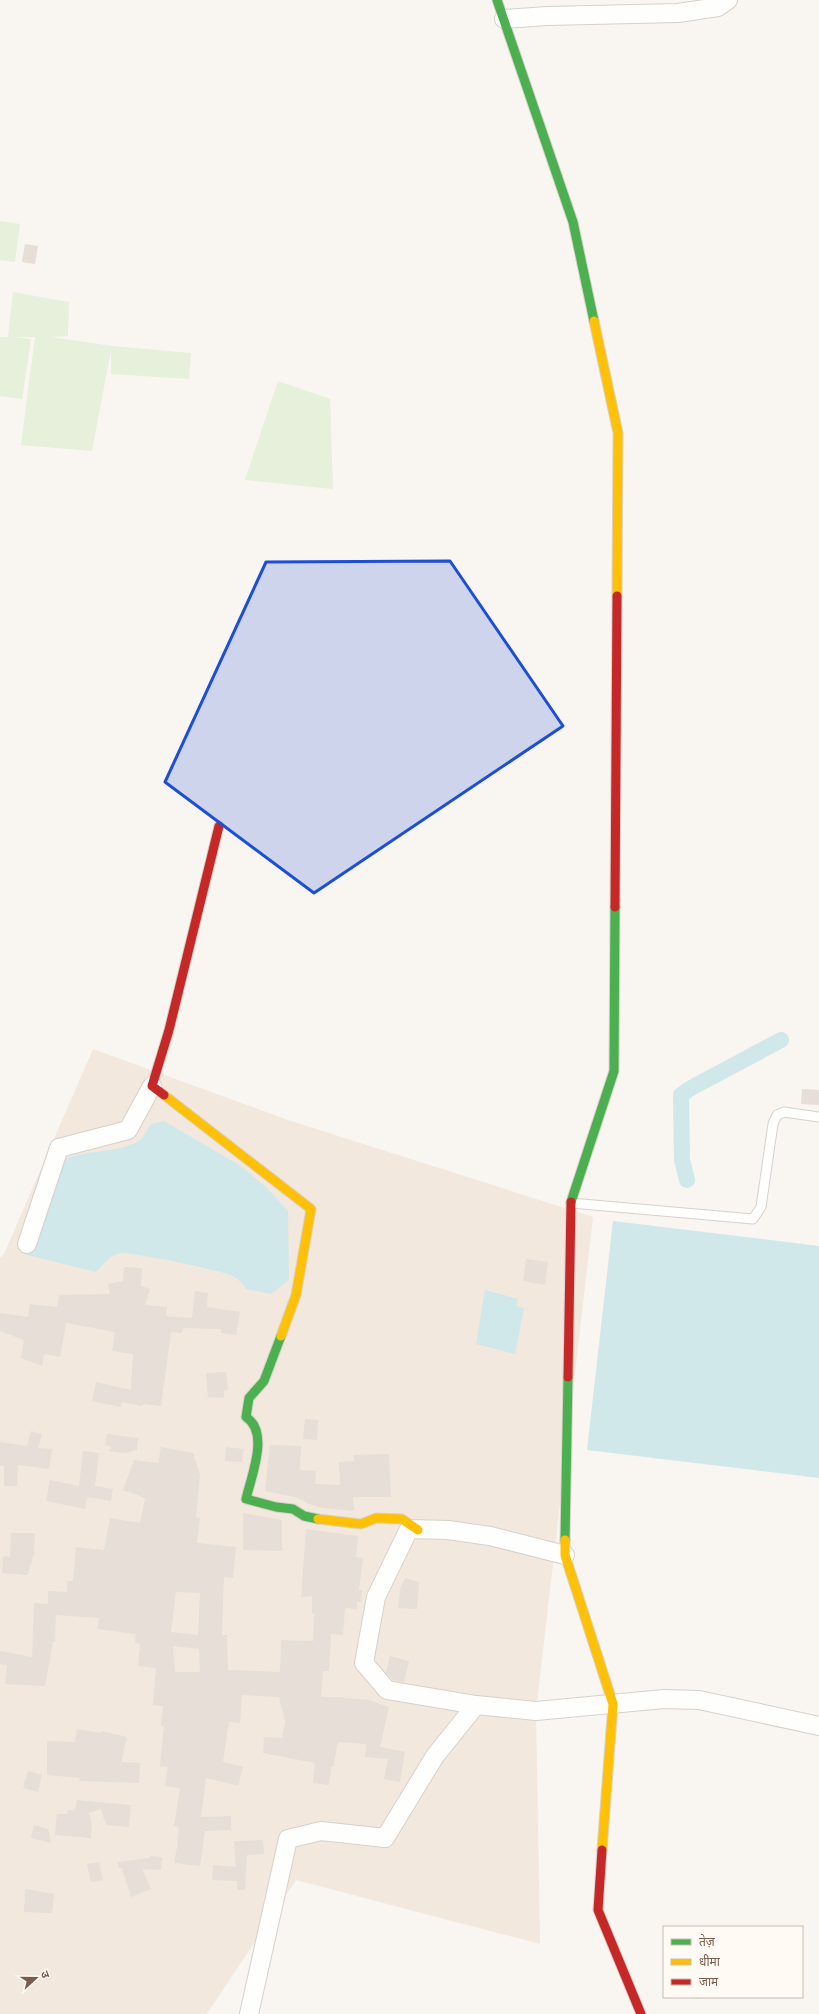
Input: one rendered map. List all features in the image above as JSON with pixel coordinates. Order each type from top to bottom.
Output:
[{"type":"street","points":[[497,0],[573,222],[618,433],[614,1071],[571,1203],[565,1554],[613,1704],[598,1910],[641,2014]]},
{"type":"street","points":[[504,19],[678,12],[718,7],[728,0]]},
{"type":"street","points":[[27,1244],[59,1148],[128,1130],[152,1086],[171,1022],[219,826]]},
{"type":"street","points":[[152,1086],[311,1209],[296,1295],[264,1381],[249,1398],[246,1417],[255,1424],[258,1433],[256,1457],[246,1499],[276,1507],[293,1509],[304,1516],[320,1520],[361,1524],[376,1518],[402,1520],[418,1530]]},
{"type":"street","points":[[565,1554],[490,1536],[448,1530],[409,1529],[376,1597],[364,1663],[387,1690],[476,1705],[536,1711],[664,1698],[699,1700],[819,1726]]},
{"type":"street","points":[[249,2014],[288,1839],[321,1831],[386,1838],[435,1756],[476,1705]]},
{"type":"lane","points":[[571,1203],[753,1219],[761,1207],[773,1124],[777,1115],[784,1112],[819,1117]]},
{"type":"highlighted area","points":[[450,561],[563,726],[314,893],[165,782],[266,562]]},
{"type":"shaded area","points":[[93,1049],[288,1120],[593,1217],[536,1711],[540,1944],[296,1880],[207,2014],[0,2014],[0,1258],[4,1254]]},
{"type":"green space","points":[[0,221],[20,224],[15,262],[0,260]]},
{"type":"green space","points":[[13,292],[69,302],[68,336],[51,337],[112,346],[191,353],[189,379],[111,374],[111,350],[92,451],[21,445],[35,337],[14,337],[31,339],[22,399],[0,396],[0,337],[8,337]]},
{"type":"green space","points":[[278,381],[330,399],[333,489],[245,480]]},
{"type":"water","points":[[164,1121],[241,1166],[267,1188],[288,1211],[289,1280],[271,1294],[246,1289],[242,1283],[233,1276],[197,1266],[142,1255],[122,1253],[114,1255],[96,1272],[27,1255],[63,1160],[82,1154],[111,1150],[130,1145],[141,1140],[152,1124]]},
{"type":"water","points":[[613,1221],[819,1246],[819,1478],[587,1450]]},
{"type":"water","points":[[485,1290],[518,1299],[517,1307],[524,1308],[515,1354],[476,1344]]},
{"type":"building","points":[[25,244],[38,246],[35,264],[22,262]]},
{"type":"building","points":[[802,1089],[819,1090],[819,1105],[801,1104]]},
{"type":"building","points":[[526,1259],[548,1262],[545,1285],[523,1281]]},
{"type":"building","points":[[124,1267],[142,1268],[141,1286],[150,1289],[145,1305],[167,1307],[166,1316],[192,1318],[195,1291],[208,1293],[207,1307],[240,1312],[236,1335],[221,1333],[221,1329],[183,1328],[182,1333],[171,1332],[161,1406],[143,1404],[142,1406],[122,1402],[121,1407],[92,1401],[96,1382],[131,1390],[133,1354],[112,1351],[115,1332],[66,1323],[60,1357],[44,1354],[42,1366],[21,1358],[24,1340],[0,1331],[0,1313],[28,1317],[30,1304],[57,1307],[59,1295],[110,1294],[108,1284],[123,1281]]},
{"type":"building","points":[[226,1372],[228,1390],[224,1391],[224,1398],[208,1397],[206,1373]]},
{"type":"building","points":[[305,1419],[318,1420],[317,1440],[303,1439]]},
{"type":"building","points":[[31,1431],[42,1434],[38,1448],[52,1449],[49,1469],[18,1465],[17,1486],[4,1486],[4,1466],[0,1466],[0,1442],[27,1446]]},
{"type":"building","points":[[107,1434],[138,1438],[137,1450],[126,1453],[109,1451],[111,1447],[105,1445]]},
{"type":"building","points":[[270,1445],[301,1446],[300,1470],[316,1471],[315,1484],[340,1485],[339,1462],[354,1461],[354,1455],[389,1454],[391,1497],[353,1497],[354,1511],[322,1508],[309,1504],[295,1497],[265,1491]]},
{"type":"building","points":[[161,1447],[193,1453],[200,1475],[196,1517],[200,1518],[197,1543],[236,1547],[233,1578],[224,1577],[222,1635],[227,1635],[228,1670],[280,1672],[281,1640],[313,1641],[314,1614],[312,1614],[312,1596],[301,1597],[306,1529],[358,1536],[356,1557],[363,1558],[359,1590],[362,1590],[361,1602],[357,1602],[357,1609],[345,1608],[343,1635],[331,1634],[329,1671],[323,1671],[321,1697],[344,1697],[369,1700],[389,1707],[380,1747],[405,1752],[400,1782],[384,1779],[388,1759],[365,1757],[366,1744],[338,1742],[333,1767],[331,1767],[329,1785],[313,1783],[315,1763],[263,1753],[264,1737],[282,1738],[285,1722],[279,1697],[242,1695],[240,1723],[229,1722],[223,1762],[243,1767],[238,1786],[206,1778],[201,1817],[231,1816],[231,1830],[205,1831],[200,1866],[174,1863],[177,1847],[179,1846],[177,1845],[179,1827],[174,1826],[180,1788],[165,1786],[168,1767],[160,1766],[164,1726],[161,1726],[163,1706],[153,1705],[156,1668],[138,1666],[140,1644],[135,1643],[136,1634],[97,1629],[99,1618],[56,1615],[55,1642],[53,1642],[45,1686],[5,1684],[7,1665],[0,1664],[0,1651],[32,1657],[34,1603],[48,1604],[48,1591],[67,1592],[67,1581],[73,1581],[76,1547],[104,1550],[110,1518],[140,1523],[145,1498],[123,1490],[134,1460],[158,1463]],"holes":[[[176,1592],[200,1593],[198,1635],[171,1632]],[[173,1646],[199,1649],[200,1672],[175,1672]]]},
{"type":"building","points":[[226,1447],[244,1449],[242,1462],[225,1461]]},
{"type":"building","points":[[83,1451],[99,1453],[95,1486],[113,1489],[111,1501],[87,1497],[85,1509],[46,1501],[50,1480],[79,1486]]},
{"type":"building","points":[[243,1513],[282,1520],[282,1551],[243,1550]]},
{"type":"building","points":[[11,1533],[35,1533],[34,1553],[28,1574],[26,1575],[2,1573],[3,1556],[10,1557]]},
{"type":"building","points":[[405,1578],[419,1582],[417,1609],[398,1608],[400,1589]]},
{"type":"building","points":[[390,1656],[409,1661],[404,1682],[393,1680],[386,1672]]},
{"type":"building","points":[[77,1729],[101,1733],[101,1731],[127,1737],[121,1762],[140,1763],[139,1783],[79,1781],[80,1778],[47,1775],[47,1741],[75,1742]]},
{"type":"building","points":[[28,1771],[42,1775],[38,1792],[23,1788]]},
{"type":"building","points":[[77,1800],[131,1805],[129,1827],[106,1825],[101,1809],[89,1813],[92,1826],[91,1838],[55,1835],[57,1814],[67,1814],[68,1810],[75,1811]]},
{"type":"building","points":[[34,1825],[48,1829],[51,1843],[31,1838]]},
{"type":"building","points":[[263,1840],[264,1854],[247,1855],[245,1890],[237,1890],[237,1881],[212,1880],[213,1865],[236,1867],[234,1841]]},
{"type":"building","points":[[150,1856],[162,1857],[161,1870],[142,1869],[151,1889],[131,1897],[122,1868],[118,1868],[118,1862],[150,1858]]},
{"type":"building","points":[[99,1862],[103,1880],[91,1882],[87,1864]]},
{"type":"building","points":[[25,1889],[54,1894],[52,1913],[24,1912]]},
{"type":"waterway","points":[[687,1180],[682,1160],[681,1095],[691,1088],[781,1040]]},
{"type":"traffic: fast","points":[[497,0],[573,222],[594,321]]},
{"type":"traffic: fast","points":[[571,1202],[614,1071],[615,907]]},
{"type":"traffic: fast","points":[[281,1336],[264,1381],[249,1398],[246,1417],[253,1424],[257,1433],[258,1444],[255,1467],[246,1499],[276,1507],[293,1509],[304,1516],[318,1519]]},
{"type":"traffic: fast","points":[[565,1540],[568,1377]]},
{"type":"traffic: slow","points":[[594,321],[618,433],[617,596]]},
{"type":"traffic: slow","points":[[164,1095],[311,1209],[296,1295],[281,1336]]},
{"type":"traffic: slow","points":[[318,1519],[361,1524],[376,1518],[402,1519],[418,1530]]},
{"type":"traffic: slow","points":[[565,1540],[565,1555],[613,1704],[602,1850]]},
{"type":"traffic: jam","points":[[615,907],[617,596]]},
{"type":"traffic: jam","points":[[164,1095],[152,1086],[169,1030],[219,826]]},
{"type":"traffic: jam","points":[[568,1377],[571,1202]]},
{"type":"traffic: jam","points":[[602,1850],[598,1910],[641,2014]]}]
